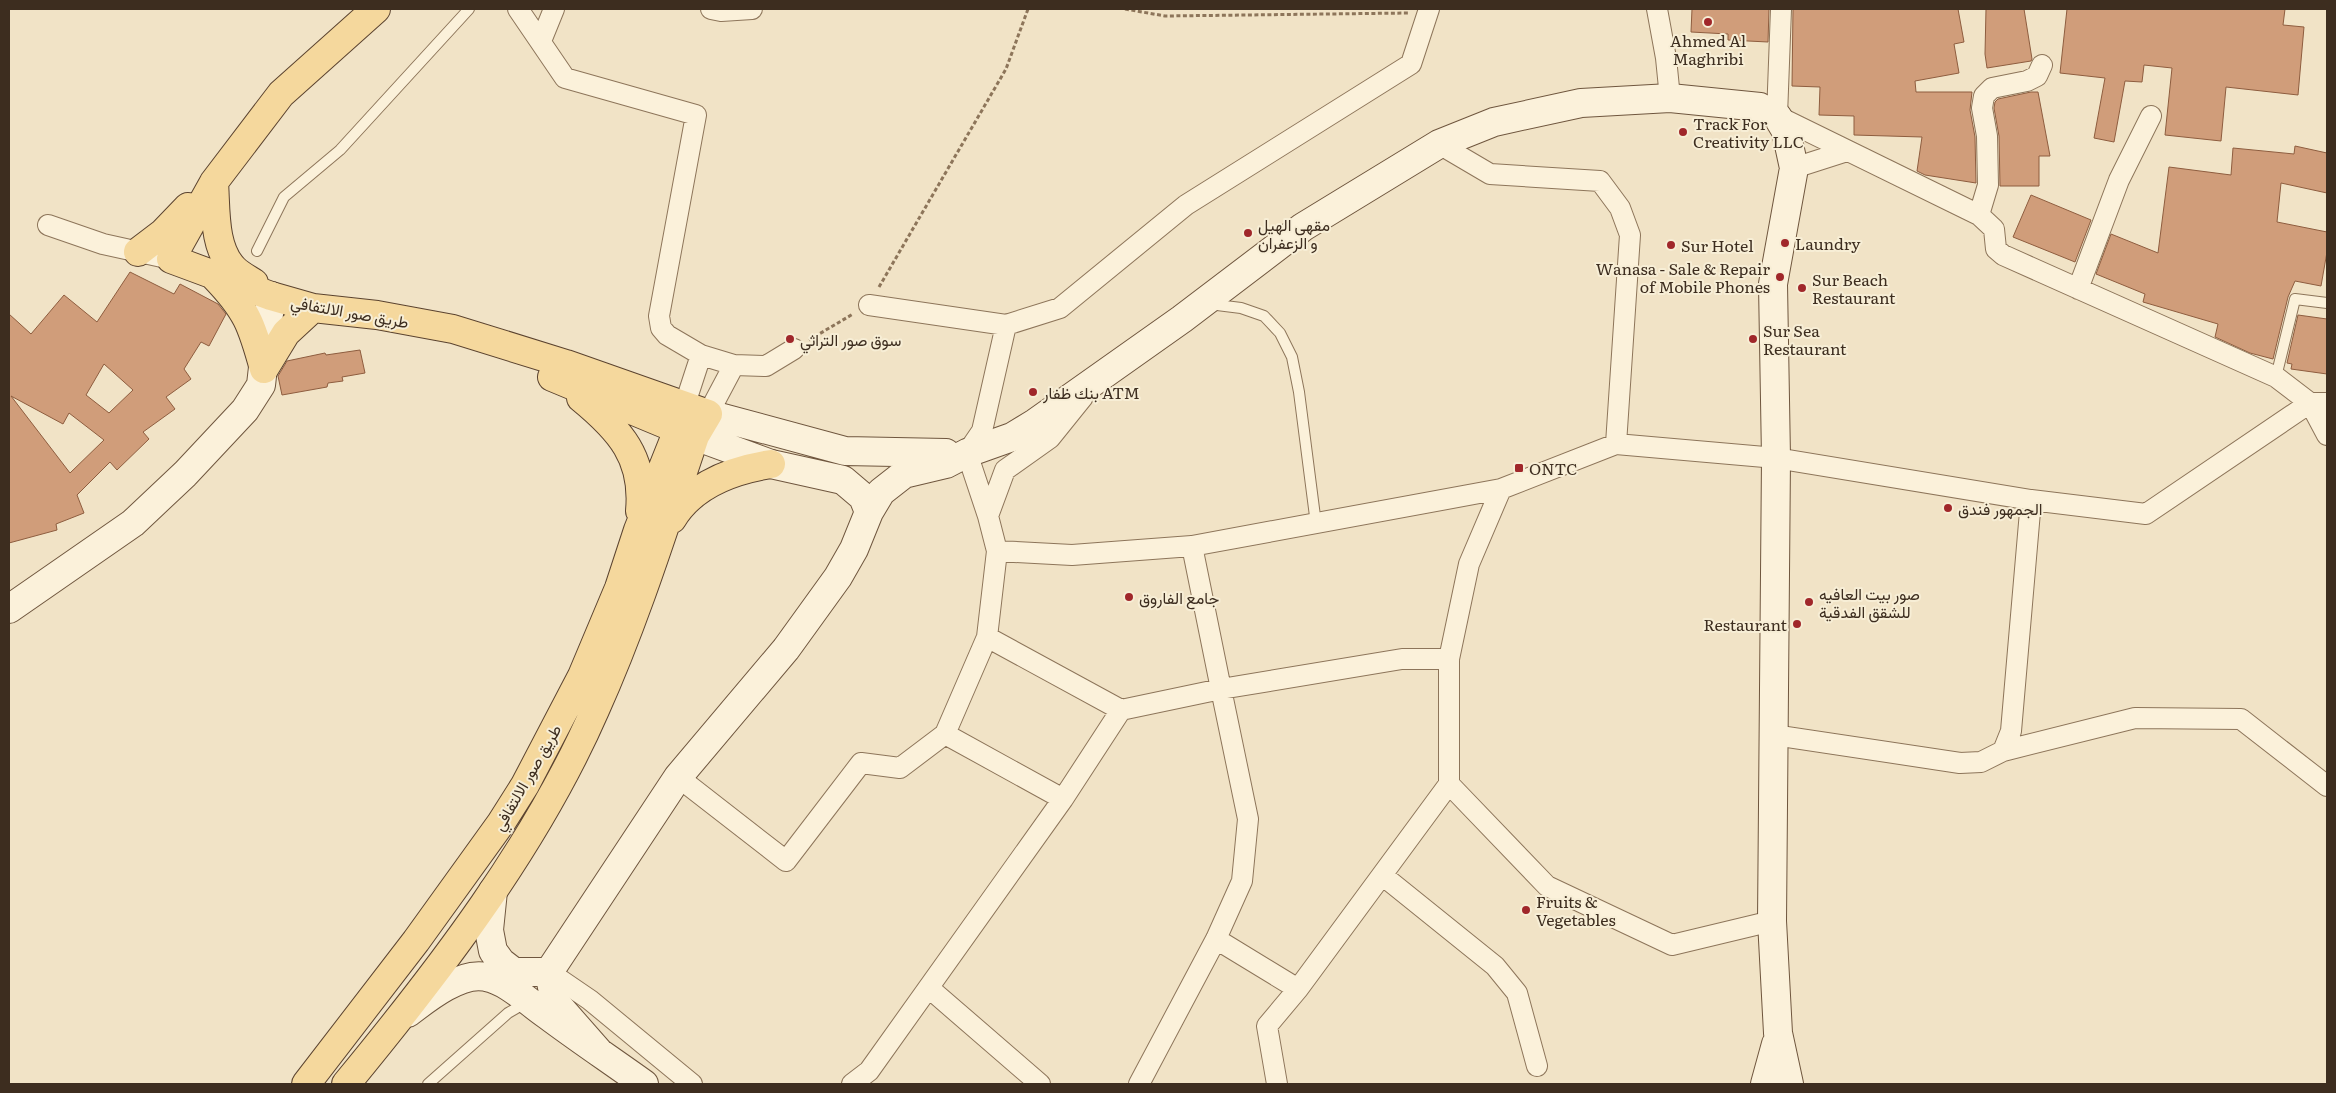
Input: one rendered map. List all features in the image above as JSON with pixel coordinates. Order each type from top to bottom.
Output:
[{"type":"main road","points":[[138,252],[163,233],[214,182],[281,94],[376,9]]},
{"type":"main road","points":[[171,259],[214,182]]},
{"type":"main road","points":[[214,182],[204,271],[236,298],[252,325],[264,369]]},
{"type":"main road","points":[[214,182],[217,228],[223,252],[234,269],[271,296]]},
{"type":"main road","name":"طريق صور الالتفافي","points":[[171,259],[271,296],[313,308],[377,315],[453,328],[475,337],[558,380],[691,422]]},
{"type":"main road","points":[[264,369],[286,334],[313,308]]},
{"type":"main road","name":"طريق صور الالتفافي","points":[[475,337],[566,364],[691,422]]},
{"type":"main road","points":[[558,380],[610,423],[629,450],[641,480],[649,535]]},
{"type":"main road","name":"طريق صور الالتفافي","points":[[346,1084],[399,1020],[493,891],[559,782],[595,711],[628,628],[649,535],[691,422]]},
{"type":"main road","points":[[649,535],[696,492],[739,471],[771,464]]},
{"type":"main road","name":"طريق صور الالتفافي","points":[[306,1084],[416,941],[496,830],[524,784],[582,676],[618,588],[649,535]]},
{"type":"street","points":[[518,9],[565,78],[696,115],[659,316],[661,328],[667,335],[701,355],[734,365],[766,366],[794,349]]},
{"type":"street","points":[[541,41],[554,9]]},
{"type":"street","points":[[711,9],[721,11],[752,9]]},
{"type":"street","points":[[1657,9],[1666,58],[1670,98]]},
{"type":"street","points":[[1781,9],[1777,116],[1786,131],[1794,168],[1773,284],[1776,458],[1772,921],[1778,1033],[1789,1084]]},
{"type":"street","points":[[869,305],[1006,325],[1060,308],[1186,206],[1411,64],[1429,10]]},
{"type":"street","points":[[1979,215],[1988,185],[1988,136],[1982,108],[1984,96],[1992,88],[2026,81],[2037,76],[2042,65]]},
{"type":"street","points":[[598,1051],[555,1002],[549,972],[678,776],[786,648],[832,585],[854,549],[869,512],[881,492],[897,477],[914,470],[946,464],[968,453],[1012,437],[1035,423],[1203,303],[1303,228],[1439,144],[1494,122],[1581,103],[1670,98],[1760,107],[1979,215],[1994,229],[1996,249],[2002,255],[2276,377],[2319,403],[2327,435]]},
{"type":"street","points":[[2078,289],[2119,180],[2151,116]]},
{"type":"street","points":[[1439,144],[1490,174],[1600,181],[1620,208],[1630,235],[1616,444]]},
{"type":"street","points":[[1794,168],[1847,151]]},
{"type":"street","points":[[48,225],[103,244],[171,259]]},
{"type":"street","points":[[9,609],[133,523],[185,474],[245,410],[261,385],[271,296]]},
{"type":"street","points":[[968,453],[982,431],[1006,325]]},
{"type":"street","points":[[691,422],[701,355]]},
{"type":"street","points":[[691,422],[734,365]]},
{"type":"street","points":[[988,516],[1005,470],[1050,438],[1098,378]]},
{"type":"street","points":[[997,551],[1072,555],[1192,546],[1501,489],[1616,444],[1776,458],[2031,500],[2146,514],[2319,403]]},
{"type":"street","points":[[691,422],[845,451],[968,453]]},
{"type":"street","points":[[691,422],[771,464],[843,480],[863,497],[869,512]]},
{"type":"street","points":[[678,776],[786,861],[862,763],[900,768],[945,734],[987,637],[997,551],[968,453]]},
{"type":"street","points":[[1277,1084],[1267,1026],[1298,989],[1449,784],[1450,658],[1469,564],[1501,489]]},
{"type":"street","points":[[2003,751],[2011,731],[2031,500]]},
{"type":"street","points":[[1139,1084],[1216,939],[1242,881],[1248,819],[1192,546]]},
{"type":"street","points":[[987,637],[1121,710],[1221,689],[1402,659],[1450,658]]},
{"type":"street","points":[[852,1084],[869,1071],[1063,799],[1121,710]]},
{"type":"street","points":[[1774,736],[1960,763],[1981,762],[2003,751],[2135,718],[2240,719],[2327,786]]},
{"type":"street","points":[[945,734],[1063,799]]},
{"type":"street","points":[[1449,784],[1547,886],[1672,945],[1772,921]]},
{"type":"street","points":[[1382,875],[1495,966],[1517,993],[1537,1066]]},
{"type":"street","points":[[493,891],[489,930],[493,951],[501,962],[514,972],[549,972],[590,1000],[692,1084]]},
{"type":"street","points":[[1216,939],[1298,989]]},
{"type":"street","points":[[399,1020],[433,994],[449,985],[470,977],[485,976],[502,984],[528,1001],[644,1084]]},
{"type":"street","points":[[928,988],[1040,1084]]},
{"type":"street","points":[[1765,1084],[1778,1033]]},
{"type":"lane","points":[[257,251],[284,197],[340,150],[470,9]]},
{"type":"lane","points":[[2276,377],[2295,299],[2327,303]]},
{"type":"lane","points":[[1203,303],[1241,308],[1264,316],[1280,333],[1292,357],[1299,392],[1316,524]]},
{"type":"lane","points":[[428,1084],[508,1014],[528,1001]]},
{"type":"path","points":[[794,349],[869,305],[1006,70],[1028,9]]},
{"type":"path","points":[[1125,9],[1165,16],[1429,10]]},
{"type":"building","points":[[1692,9],[1769,9],[1768,42],[1728,40],[1728,34],[1691,32]]},
{"type":"building","points":[[1793,9],[1958,9],[1964,42],[1954,44],[1959,73],[1915,81],[1916,92],[1972,92],[1970,110],[1975,137],[1976,183],[1925,175],[1917,171],[1922,137],[1854,135],[1854,116],[1819,115],[1820,87],[1792,86]]},
{"type":"building","points":[[1986,9],[2024,9],[2031,61],[1987,68],[1985,54]]},
{"type":"building","points":[[2067,9],[2285,9],[2283,25],[2304,27],[2298,95],[2226,87],[2221,141],[2165,135],[2172,68],[2144,65],[2142,82],[2125,81],[2114,142],[2094,138],[2105,78],[2060,73]]},
{"type":"building","points":[[2038,92],[2050,156],[2039,156],[2039,186],[2000,186],[1999,136],[1994,108],[1995,102],[1998,99]]},
{"type":"building","points":[[2295,146],[2327,153],[2327,193],[2281,183],[2277,222],[2327,232],[2327,252],[2321,286],[2295,281],[2288,297],[2273,359],[2250,353],[2215,337],[2218,324],[2143,302],[2145,294],[2096,274],[2111,234],[2158,253],[2169,167],[2231,175],[2233,148],[2294,154]]},
{"type":"building","points":[[2031,195],[2091,220],[2075,262],[2013,237]]},
{"type":"building","points":[[130,272],[174,294],[180,284],[218,304],[226,314],[209,346],[201,342],[184,369],[191,379],[166,397],[175,409],[143,432],[149,439],[117,470],[110,462],[77,495],[84,513],[56,524],[57,530],[9,543],[9,314],[31,334],[64,295],[97,322]],"holes":[[[104,364],[133,390],[109,413],[86,395]],[[11,396],[63,424],[69,413],[104,440],[70,473]]]},
{"type":"building","points":[[2298,315],[2327,319],[2327,374],[2291,369],[2292,364],[2287,363]]},
{"type":"building","points":[[360,350],[365,373],[342,377],[343,381],[328,383],[327,387],[282,395],[278,376],[287,361],[325,353],[326,355]]},
{"type":"place","name":"Ahmed Al Maghribi","points":[[1708,22]]},
{"type":"place","name":"Track For Creativity LLC","points":[[1683,132]]},
{"type":"place","name":"مقهى الهيل و الزعفران","points":[[1248,233]]},
{"type":"place","name":"Laundry","points":[[1785,243]]},
{"type":"place","name":"Sur Hotel","points":[[1671,245]]},
{"type":"place","name":"Wanasa - Sale & Repair of Mobile Phones","points":[[1780,277]]},
{"type":"place","name":"Sur Beach Restaurant","points":[[1802,288]]},
{"type":"place","name":"سوق صور التراثي","points":[[790,339]]},
{"type":"place","name":"Sur Sea Restaurant","points":[[1753,339]]},
{"type":"place","name":"بنك ظفار ATM","points":[[1033,392]]},
{"type":"place","name":"ONTC","points":[[1519,468]]},
{"type":"place","name":"الجمهور فندق","points":[[1948,508]]},
{"type":"place","name":"جامع الفاروق","points":[[1129,597]]},
{"type":"place","name":"صور بيت العافيه للشقق الفدقية","points":[[1809,602]]},
{"type":"place","name":"Restaurant","points":[[1797,624]]},
{"type":"place","name":"Fruits & Vegetables","points":[[1526,910]]}]
